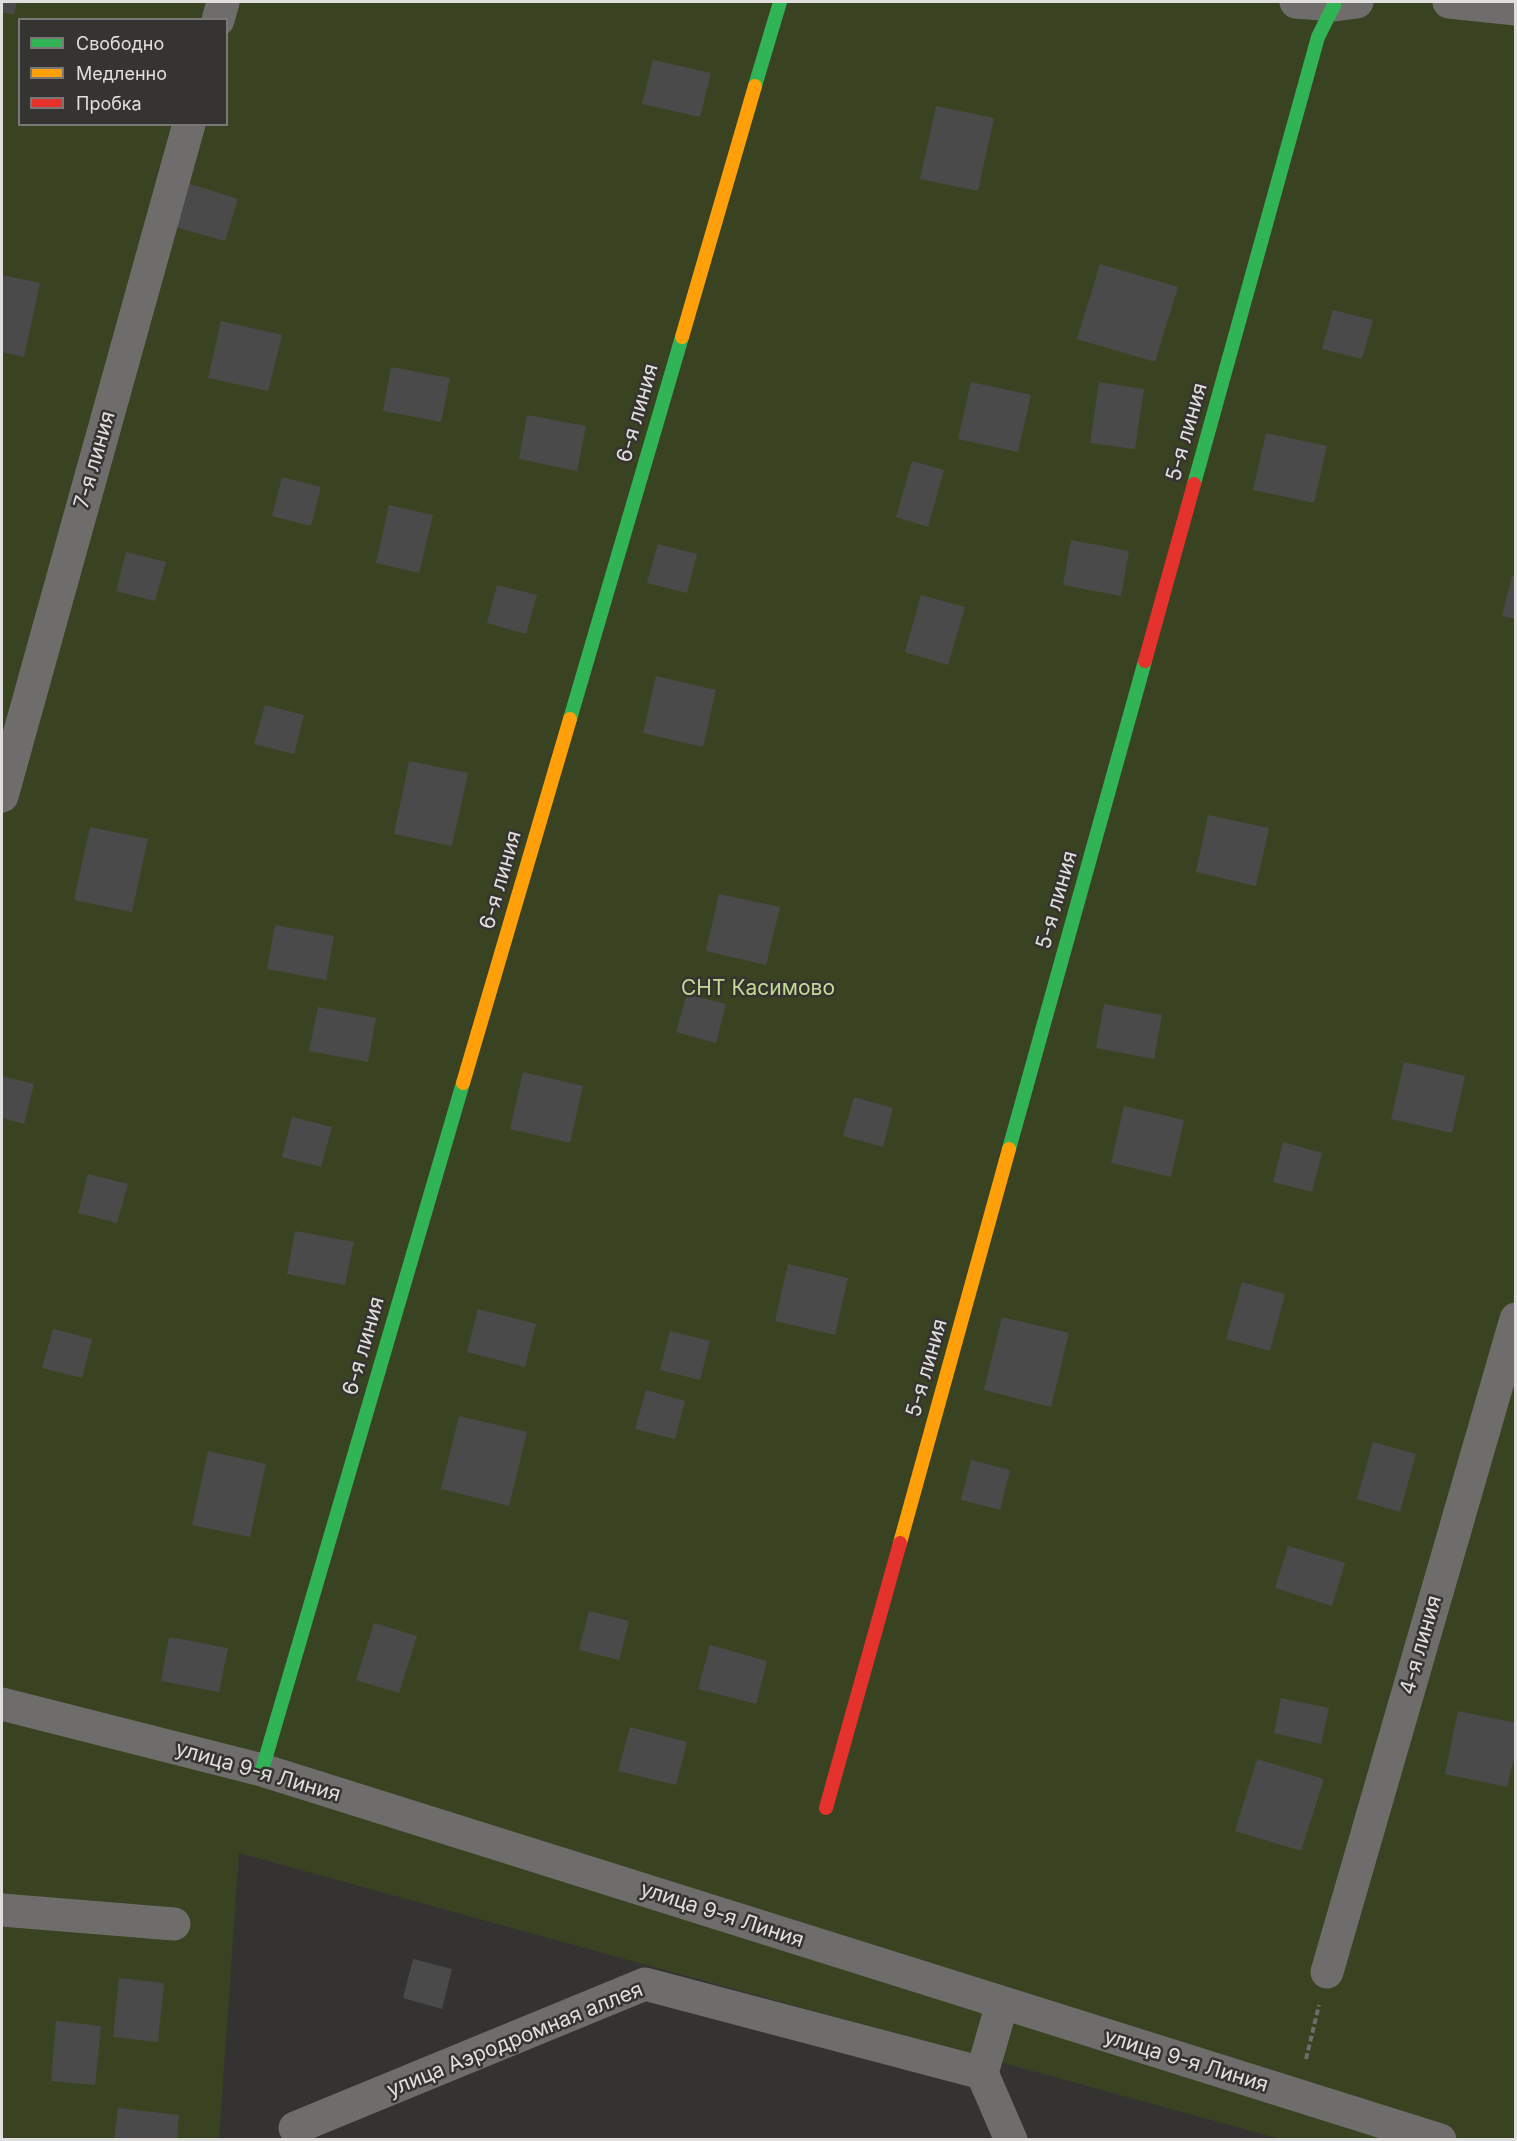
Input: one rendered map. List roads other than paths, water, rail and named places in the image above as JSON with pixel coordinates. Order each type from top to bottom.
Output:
[{"type":"street","points":[[219,18],[224,2]]},
{"type":"street","name":"6-я линия","points":[[262,1770],[780,2]]},
{"type":"street","points":[[1296,2],[1345,3]]},
{"type":"street","points":[[1449,2],[1515,9]]},
{"type":"street","name":"5-я линия","points":[[826,1808],[1318,37],[1345,3]]},
{"type":"street","name":"7-я линия","points":[[2,796],[188,126]]},
{"type":"street","name":"4-я линия","points":[[1327,1972],[1515,1319]]},
{"type":"street","name":"улица 9-я Линия","points":[[2,1704],[262,1770],[1002,2004],[1440,2139]]},
{"type":"street","points":[[2,1910],[174,1924]]},
{"type":"street","name":"улица Аэродромная аллея","points":[[295,2128],[645,1984],[982,2073]]},
{"type":"street","points":[[1002,2004],[982,2073],[1011,2139]]},
{"type":"park label","name":"СНТ Касимово","points":[[758,989]]}]
